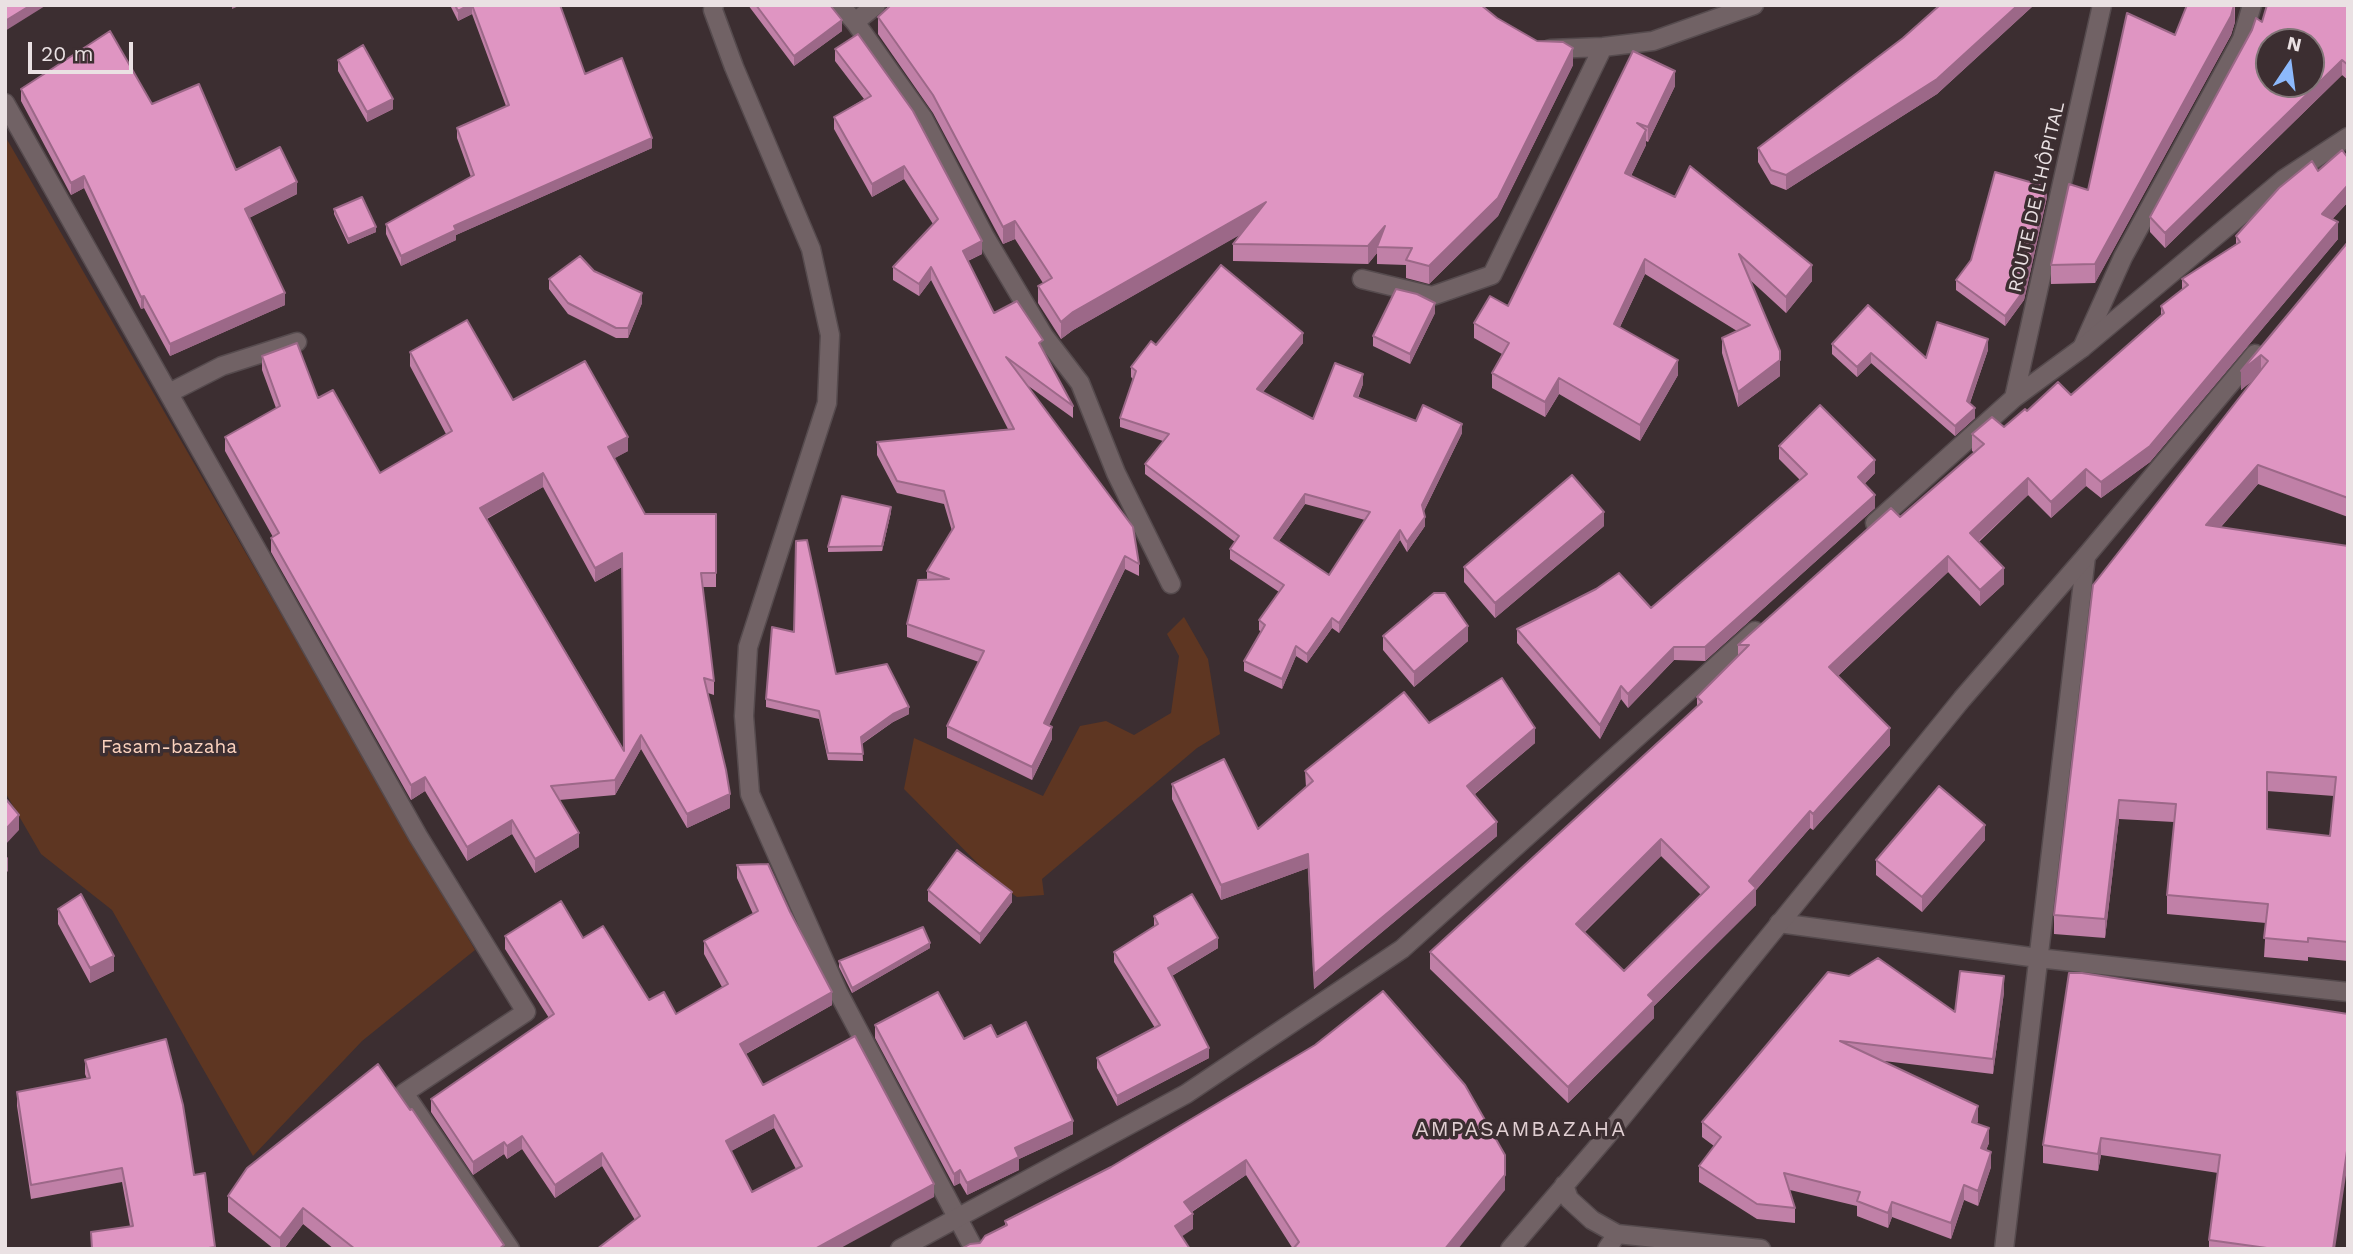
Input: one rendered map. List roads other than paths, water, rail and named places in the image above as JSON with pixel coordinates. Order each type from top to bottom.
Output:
[{"type":"street","points":[[714,5],[713,10],[734,66],[811,248],[830,335],[827,403],[747,647],[744,716],[750,794],[838,992],[974,1249]]},
{"type":"street","points":[[840,5],[923,118],[984,235],[1044,336],[1080,383],[1116,472],[1171,584]]},
{"type":"street","points":[[855,22],[876,5]]},
{"type":"street","points":[[1533,43],[1543,49],[1603,47],[1653,41],[1754,5]]},
{"type":"street","name":"ROUTE DE L'HÔPITAL","points":[[2014,398],[2102,5]]},
{"type":"street","points":[[2082,348],[2123,257],[2242,39],[2252,5]]},
{"type":"street","points":[[1363,279],[1432,296],[1492,275],[1603,47]]},
{"type":"street","points":[[5,103],[418,836],[526,1012],[404,1093],[510,1249]]},
{"type":"street","points":[[1858,538],[2014,398],[2082,348],[2284,179],[2348,137]]},
{"type":"street","points":[[1510,1249],[1962,699],[2268,340]]},
{"type":"street","points":[[169,393],[222,366],[297,342]]},
{"type":"street","points":[[2004,1249],[2087,555]]},
{"type":"street","points":[[901,1249],[1186,1094],[1402,949],[1765,622]]},
{"type":"street","points":[[1779,923],[2038,958],[2348,992]]},
{"type":"street","points":[[1564,1185],[1569,1199],[1584,1213],[1617,1234],[1761,1249]]},
{"type":"street","points":[[1607,1249],[1617,1234]]},
{"type":"district","name":"AMPASAMBAZAHA","points":[[1521,1130]]},
{"type":"park label","name":"Fasam-bazaha","points":[[169,747]]}]
